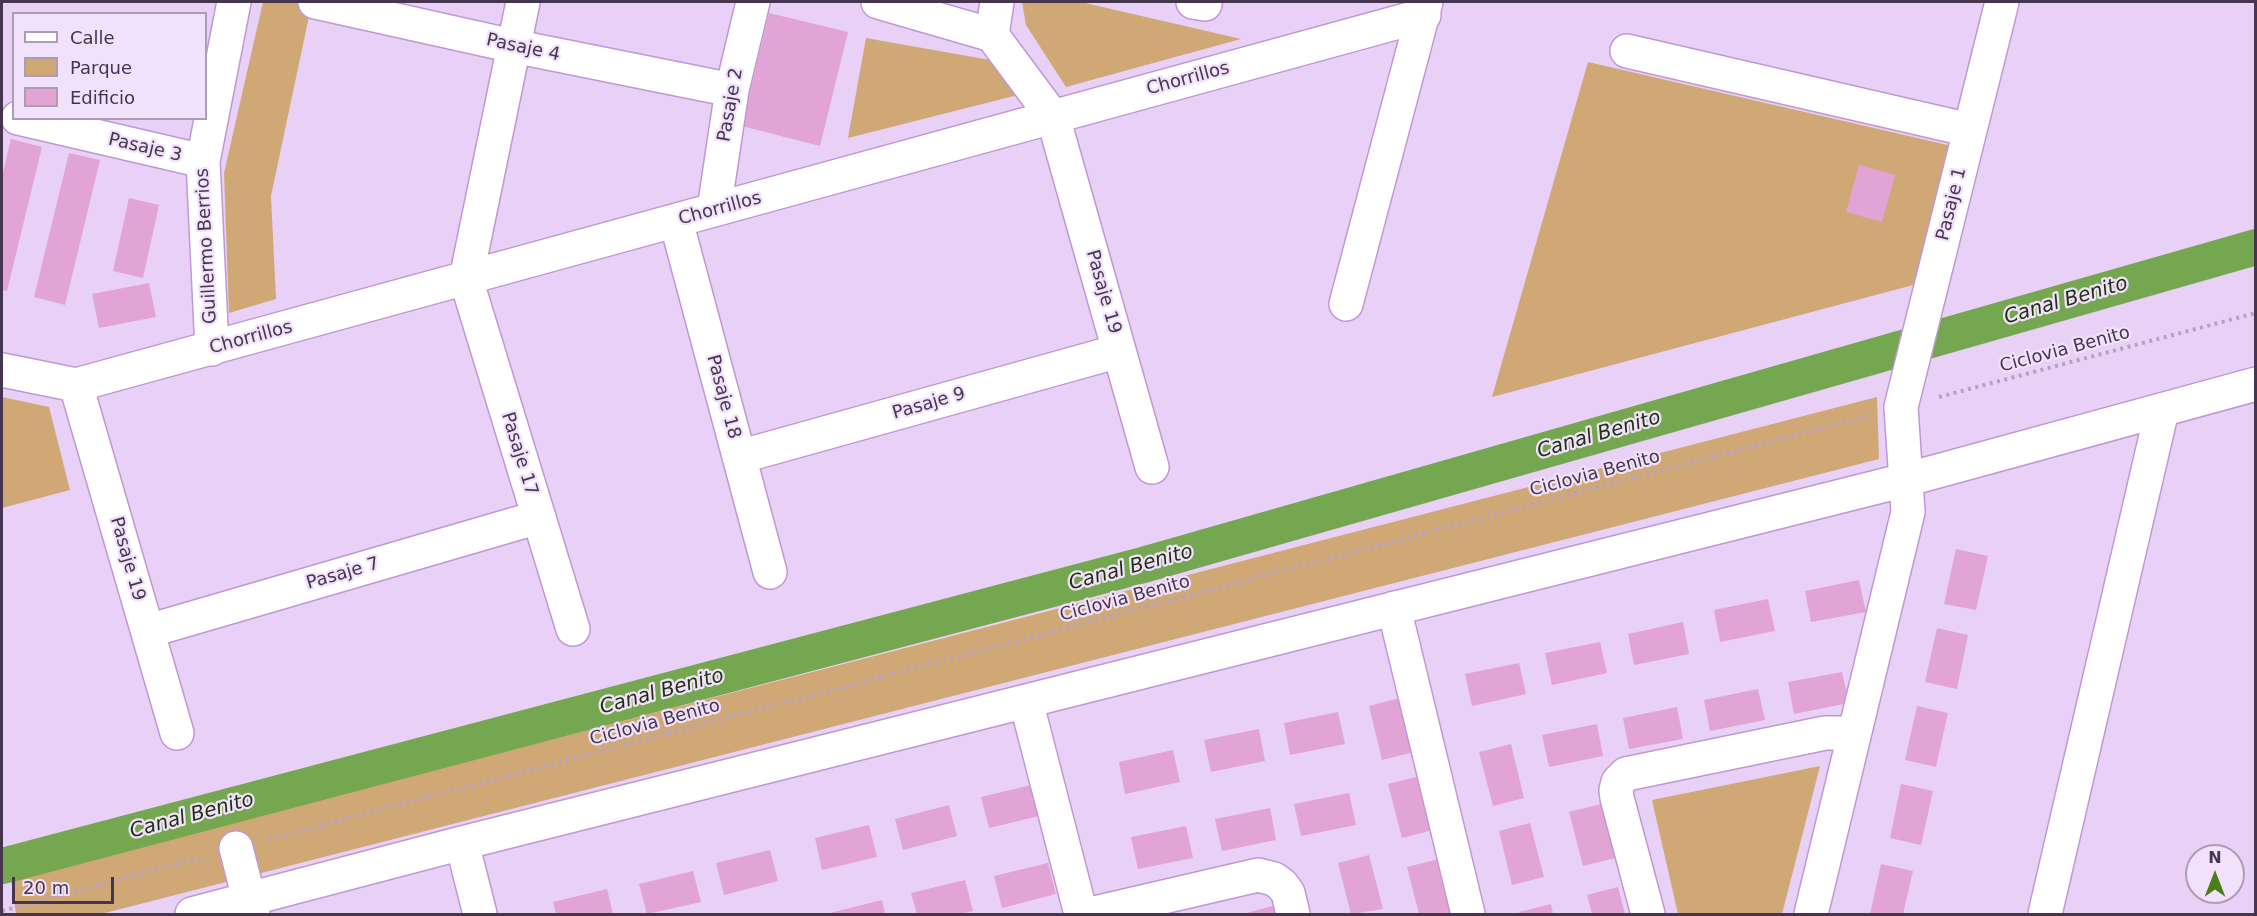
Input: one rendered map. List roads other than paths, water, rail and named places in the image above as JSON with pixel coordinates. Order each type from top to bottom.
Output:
[{"type":"street","name":"Guillermo Berrios","points":[[212,348],[202,161],[234,2]]},
{"type":"street","name":"Pasaje 4","points":[[315,2],[513,46],[732,90]]},
{"type":"street","points":[[466,279],[523,2]]},
{"type":"street","name":"Pasaje 2","points":[[714,210],[732,90],[753,2]]},
{"type":"street","points":[[878,2],[992,35],[1053,117]]},
{"type":"street","points":[[992,35],[997,2]]},
{"type":"street","name":"Pasaje 1","points":[[1811,915],[1908,512],[1901,407],[2001,2]]},
{"type":"street","points":[[1346,304],[1425,8]]},
{"type":"street","name":"Chorrillos","points":[[2,370],[76,385],[1053,117],[1425,8]]},
{"type":"street","points":[[1627,51],[1970,130]]},
{"type":"street","name":"Pasaje 19","points":[[1053,117],[1152,467]]},
{"type":"street","name":"Pasaje 3","points":[[25,120],[202,161]]},
{"type":"street","name":"Pasaje 18","points":[[676,221],[770,572]]},
{"type":"street","name":"Pasaje 17","points":[[466,279],[573,629]]},
{"type":"street","name":"Pasaje 9","points":[[739,457],[1119,351]]},
{"type":"street","points":[[192,915],[251,907],[462,843],[1905,480],[2256,384]]},
{"type":"street","name":"Pasaje 19","points":[[76,385],[177,734]]},
{"type":"street","points":[[2045,915],[2162,410]]},
{"type":"street","name":"Pasaje 7","points":[[148,632],[539,518]]},
{"type":"street","points":[[1394,608],[1468,915]]},
{"type":"street","points":[[1026,701],[1081,915]]},
{"type":"street","points":[[1648,915],[1617,798],[1618,782],[1626,774],[1825,733],[1840,733],[1853,737]]},
{"type":"street","points":[[462,843],[480,915]]},
{"type":"street","points":[[236,848],[251,907]]},
{"type":"street","points":[[1090,915],[1258,875],[1274,879],[1282,885],[1288,893],[1293,915]]},
{"type":"waterway","name":"Canal Benito","points":[[2,866],[1143,565],[2256,247]]}]
